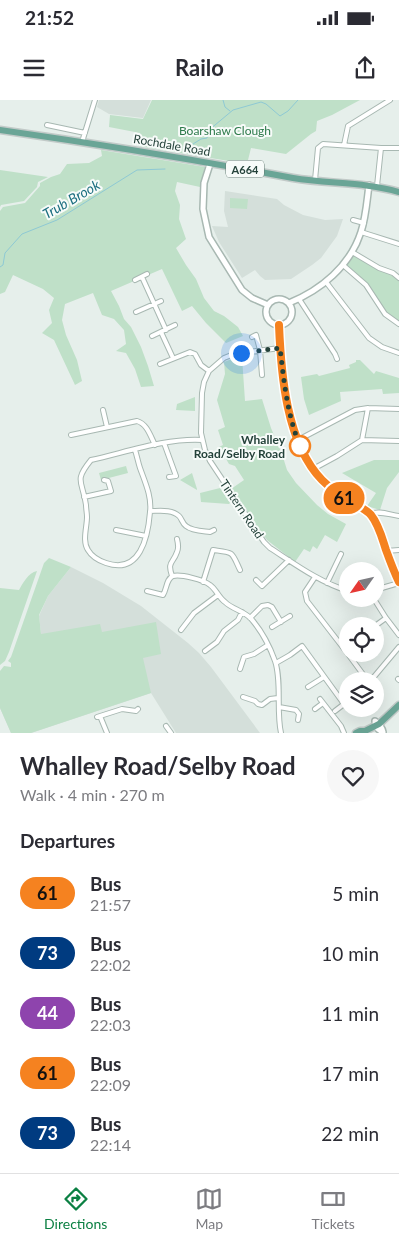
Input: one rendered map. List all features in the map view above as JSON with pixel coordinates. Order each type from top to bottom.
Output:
[{"type":"main road","name":"Rochdale Road","points":[[0,130],[112,146],[210,164],[315,180],[377,186],[399,192]]},
{"type":"main road","points":[[358,732],[365,731],[386,718],[386,715],[399,705]]},
{"type":"street","points":[[82,142],[95,100]]},
{"type":"street","points":[[344,145],[348,126],[390,100]]},
{"type":"street","points":[[47,125],[85,133]]},
{"type":"street","points":[[315,180],[318,148],[323,144],[399,148]]},
{"type":"street","points":[[377,186],[381,148]]},
{"type":"street","points":[[210,164],[204,183],[203,209],[209,237],[242,290],[252,298],[268,305]]},
{"type":"street","points":[[289,304],[326,282],[343,265],[352,252],[362,232],[369,185]]},
{"type":"street","points":[[353,220],[364,223]]},
{"type":"street","points":[[362,232],[399,244]]},
{"type":"street","points":[[352,252],[399,278]]},
{"type":"street","points":[[343,265],[366,286],[385,314],[399,324]]},
{"type":"street","points":[[135,280],[147,274]]},
{"type":"street","points":[[142,276],[155,304],[173,358]]},
{"type":"street","points":[[326,282],[369,338],[382,347],[399,353]]},
{"type":"street","points":[[278,299],[286,301],[292,311],[287,322],[279,325],[271,322],[266,312],[268,305],[278,299]]},
{"type":"street","points":[[299,299],[337,359]]},
{"type":"street","points":[[136,312],[161,301]]},
{"type":"street","points":[[279,325],[285,392],[290,418],[303,454],[312,469],[330,488],[364,509],[370,514],[379,528],[399,583],[384,587]]},
{"type":"street","points":[[152,336],[175,326]]},
{"type":"street","points":[[252,338],[256,335],[260,350],[262,375]]},
{"type":"street","points":[[160,364],[187,352],[193,352],[202,366],[209,371],[224,358],[234,354],[280,348]]},
{"type":"street","name":"Tintern Road","points":[[209,371],[204,382],[201,412],[202,440],[210,461],[264,542],[270,548],[315,577],[339,588]]},
{"type":"street","points":[[298,440],[355,410],[368,408],[399,410]]},
{"type":"street","points":[[362,440],[368,408]]},
{"type":"street","points":[[103,410],[107,427]]},
{"type":"street","points":[[71,435],[137,421],[142,422],[148,429],[154,444]]},
{"type":"street","points":[[135,450],[150,498],[150,511],[142,550],[134,560],[122,566],[101,561],[88,551],[85,542],[87,515],[80,482],[81,473],[91,460],[154,444],[189,439],[202,440]]},
{"type":"street","points":[[312,469],[362,440],[399,441]]},
{"type":"street","points":[[164,443],[176,476],[170,477]]},
{"type":"street","points":[[84,497],[111,491],[108,482],[104,480]]},
{"type":"street","points":[[150,511],[174,512],[190,528],[210,532],[214,530]]},
{"type":"street","points":[[370,514],[380,512],[399,516]]},
{"type":"street","points":[[116,530],[146,536]]},
{"type":"street","points":[[172,576],[170,564],[177,553],[177,542],[183,543]]},
{"type":"street","points":[[203,582],[211,549],[230,552],[240,563],[240,570]]},
{"type":"street","points":[[386,551],[399,550]]},
{"type":"street","points":[[327,583],[341,553]]},
{"type":"street","points":[[256,580],[264,587],[289,560]]},
{"type":"street","points":[[147,591],[163,595],[168,580],[172,576],[181,575],[211,585],[224,602],[250,618],[268,645],[276,663],[281,733]]},
{"type":"street","points":[[315,577],[305,592],[307,601],[339,640]]},
{"type":"street","points":[[181,630],[186,626],[194,613],[218,595]]},
{"type":"street","points":[[250,618],[262,606],[268,605],[272,607],[281,622]]},
{"type":"street","points":[[380,608],[399,635]]},
{"type":"street","points":[[205,651],[211,650],[224,631],[238,620],[242,612]]},
{"type":"street","points":[[272,628],[290,616]]},
{"type":"street","points":[[236,663],[240,666],[244,657],[254,654],[268,645]]},
{"type":"street","points":[[276,663],[302,646],[339,695]]},
{"type":"street","points":[[354,662],[365,677],[373,678],[399,647]]},
{"type":"street","points":[[310,685],[324,677]]},
{"type":"street","points":[[248,692],[245,698],[262,705],[278,698]]},
{"type":"street","points":[[320,699],[341,726],[344,733]]},
{"type":"street","points":[[130,702],[130,709]]},
{"type":"street","points":[[315,709],[323,704]]},
{"type":"street","points":[[279,707],[296,710],[299,714],[298,720]]},
{"type":"street","points":[[335,711],[339,708]]},
{"type":"street","points":[[107,733],[98,717],[122,709],[136,711],[138,709]]},
{"type":"street","points":[[376,723],[383,733]]},
{"type":"street","points":[[166,726],[171,733]]},
{"type":"shaded area","points":[[99,100],[151,100],[143,118],[109,114],[97,107]]},
{"type":"shaded area","points":[[225,191],[277,199],[303,215],[325,220],[343,219],[337,236],[321,258],[291,279],[265,280],[255,270],[242,278],[219,242],[212,226],[228,227],[224,211]]},
{"type":"shaded area","points":[[71,567],[103,583],[141,606],[188,643],[211,667],[260,733],[176,733],[151,693],[31,733],[11,733],[0,708],[0,698],[41,634],[39,616],[48,596]]},
{"type":"green space","name":"Boarshaw Clough","points":[[152,100],[360,100],[317,121],[316,131],[286,154],[251,148],[247,164],[138,146],[140,133],[109,127],[110,115],[143,119]]},
{"type":"green space","points":[[101,150],[205,167],[200,187],[177,182],[175,191],[180,205],[179,219],[186,239],[176,248],[196,279],[204,298],[214,311],[238,327],[243,336],[226,343],[192,306],[182,311],[162,269],[111,291],[124,319],[131,327],[141,347],[154,386],[141,387],[135,369],[126,353],[116,351],[126,344],[124,330],[114,319],[102,315],[93,293],[65,304],[62,320],[66,335],[77,360],[82,381],[75,385],[54,340],[42,333],[52,323],[49,310],[54,298],[43,289],[13,275],[5,292],[0,294],[0,211],[3,207],[25,203],[40,186],[40,183],[60,174],[67,164],[89,163],[102,156]]},
{"type":"green space","points":[[0,170],[48,177],[38,182],[37,187],[24,201],[1,205],[0,207]]},
{"type":"green space","points":[[230,198],[248,199],[247,209],[230,208]]},
{"type":"green space","points":[[352,252],[399,278],[399,322],[386,313],[367,285],[345,266]]},
{"type":"green space","points":[[242,357],[245,401],[262,399],[287,470],[296,483],[317,505],[346,524],[337,542],[325,535],[317,549],[313,546],[310,552],[304,549],[295,562],[267,540],[231,489],[244,480],[235,466],[229,464],[219,447],[223,445],[218,430],[225,427],[217,400],[225,374],[224,362]]},
{"type":"green space","points":[[356,360],[360,360],[374,374],[376,371],[399,378],[399,393],[383,394],[382,389],[340,392],[341,401],[309,415],[304,399],[301,377],[317,374],[319,376],[350,368],[349,365],[356,362]]},
{"type":"green space","points":[[195,397],[195,411],[176,410],[177,404]]},
{"type":"green space","points":[[374,460],[399,460],[399,472],[387,488],[380,510],[367,506],[376,493],[342,473]]},
{"type":"green space","points":[[126,466],[128,473],[101,480],[99,473]]},
{"type":"green space","points":[[192,473],[197,489],[197,490],[180,480]]},
{"type":"green space","points":[[220,488],[229,504],[201,502],[200,493]]},
{"type":"green space","points":[[49,558],[71,567],[48,596],[39,615],[41,634],[100,624],[102,632],[156,622],[161,654],[143,658],[151,693],[31,733],[11,733],[0,708],[0,671],[4,666],[11,667],[11,663],[8,661],[44,563]]},
{"type":"green space","points":[[37,571],[9,652],[5,661],[0,665],[0,588],[19,590],[28,576]]},
{"type":"waterway","points":[[223,100],[225,107],[230,111]]},
{"type":"waterway","points":[[193,144],[207,138],[209,130],[233,110],[261,102],[280,116],[288,111],[298,100]]},
{"type":"waterway","name":"Trub Brook","points":[[0,267],[3,265],[5,253],[22,234],[57,220],[137,170],[165,169]]},
{"type":"bus line","name":"61","points":[[279,325],[285,392],[290,418],[303,454],[312,469],[330,488],[370,514],[379,528],[399,582]]},
{"type":"place","name":"Whalley Road/Selby Road","points":[[300,446]]},
{"type":"route","points":[[241,353],[280,348],[290,418],[300,446]]}]
